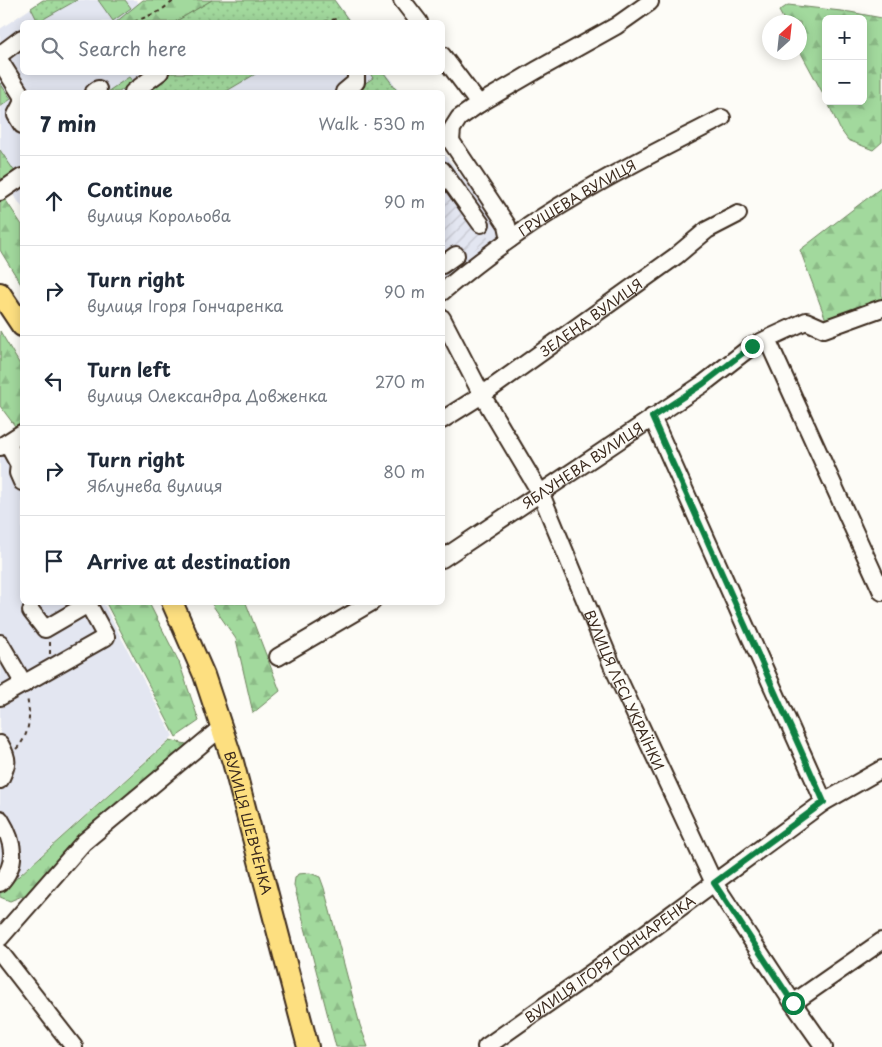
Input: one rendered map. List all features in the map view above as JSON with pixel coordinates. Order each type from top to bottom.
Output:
[{"type":"main road","points":[[0,293],[20,323]]},
{"type":"main road","name":"ВУЛИЦЯ ШЕВЧЕНКА","points":[[173,605],[204,675],[233,762],[308,1047]]},
{"type":"street","points":[[404,1],[418,20]]},
{"type":"street","points":[[510,239],[508,225],[451,141],[452,129],[459,118],[479,104],[616,26],[650,2]]},
{"type":"street","points":[[20,40],[2,53],[0,59],[20,93]]},
{"type":"street","points":[[445,58],[479,104]]},
{"type":"street","points":[[136,90],[156,75]]},
{"type":"street","points":[[346,90],[356,82],[356,75]]},
{"type":"street","points":[[20,107],[16,115],[20,122]]},
{"type":"street","name":"ГРУШЕВА ВУЛИЦЯ","points":[[445,290],[510,239],[578,195],[722,118]]},
{"type":"street","points":[[0,192],[20,178]]},
{"type":"street","points":[[445,179],[449,191],[482,224]]},
{"type":"street","name":"ЗЕЛЕНА ВУЛИЦЯ","points":[[445,418],[482,395],[676,256],[707,230],[738,214]]},
{"type":"street","name":"ЯБЛУНЕВА ВУЛИЦЯ","points":[[445,557],[703,384],[752,346],[806,321],[824,329],[882,308]]},
{"type":"street","name":"ВУЛИЦЯ ЛЕСІ УКРАЇНКИ","points":[[445,324],[482,395],[541,494],[612,664],[714,883],[824,1047]]},
{"type":"street","points":[[767,339],[882,592]]},
{"type":"street","points":[[652,417],[824,802]]},
{"type":"street","points":[[20,434],[3,445],[19,465],[18,473],[20,478]]},
{"type":"street","points":[[31,610],[45,629],[85,605]]},
{"type":"street","points":[[0,697],[106,637],[89,605]]},
{"type":"street","points":[[278,658],[367,605]]},
{"type":"street","points":[[0,644],[24,684]]},
{"type":"street","points":[[3,928],[84,842],[222,727]]},
{"type":"street","points":[[0,780],[7,766],[4,751]]},
{"type":"street","name":"ВУЛИЦЯ ІГОРЯ ГОНЧАРЕНКА","points":[[486,1047],[824,802],[882,769]]},
{"type":"street","points":[[0,819],[12,843],[13,857],[9,870],[0,883]]},
{"type":"street","points":[[793,1003],[882,942]]},
{"type":"street","points":[[0,952],[74,1047]]},
{"type":"path","points":[[139,20],[160,11],[175,0]]},
{"type":"path","points":[[50,626],[50,669]]},
{"type":"path","points":[[4,751],[23,743],[27,734],[29,705],[24,684]]},
{"type":"shaded area","points":[[43,0],[136,0],[139,3],[143,0],[335,0],[350,20],[20,20],[20,75],[387,75],[399,90],[20,90],[20,204],[0,175],[0,29]]},
{"type":"shaded area","points":[[445,155],[505,233],[445,277]]},
{"type":"shaded area","points":[[445,180],[489,239],[445,271]]},
{"type":"shaded area","points":[[10,430],[20,448],[20,605],[104,605],[173,736],[0,892],[0,436]]},
{"type":"green space","points":[[43,0],[77,0],[42,20],[37,20],[31,8]]},
{"type":"green space","points":[[98,0],[125,0],[131,8],[112,20]]},
{"type":"green space","points":[[143,0],[212,0],[178,20],[118,20]]},
{"type":"green space","points":[[212,0],[334,0],[349,20],[178,20]]},
{"type":"green space","points":[[788,5],[866,15],[822,15],[822,92],[805,60],[807,60],[807,15],[781,15],[779,11]]},
{"type":"green space","points":[[867,15],[882,18],[882,142],[873,150],[848,140],[840,129],[829,105],[867,105]]},
{"type":"green space","points":[[164,75],[254,75],[228,90],[143,90]]},
{"type":"green space","points":[[371,75],[385,75],[397,90],[355,90],[373,78]]},
{"type":"green space","points":[[129,77],[133,82],[122,90],[110,90]]},
{"type":"green space","points":[[0,83],[11,99],[0,107]]},
{"type":"green space","points":[[0,150],[17,175],[5,182],[2,178],[0,179]]},
{"type":"green space","points":[[882,187],[882,300],[826,320],[800,250]]},
{"type":"green space","points":[[5,199],[20,222],[20,283],[0,250],[0,203]]},
{"type":"green space","points":[[0,331],[20,365],[20,422],[15,426],[0,406]]},
{"type":"green space","points":[[107,605],[150,605],[179,662],[199,721],[176,737]]},
{"type":"green space","points":[[212,605],[247,605],[280,691],[253,713],[236,639]]},
{"type":"green space","points":[[170,740],[190,745],[83,834],[27,894],[10,901],[0,897],[0,893]]},
{"type":"green space","points":[[310,873],[320,877],[324,888],[360,1025],[368,1047],[336,1047],[294,885],[298,874]]},
{"type":"route","points":[[752,346],[703,384],[652,417],[824,802],[714,883],[793,1003]]}]
